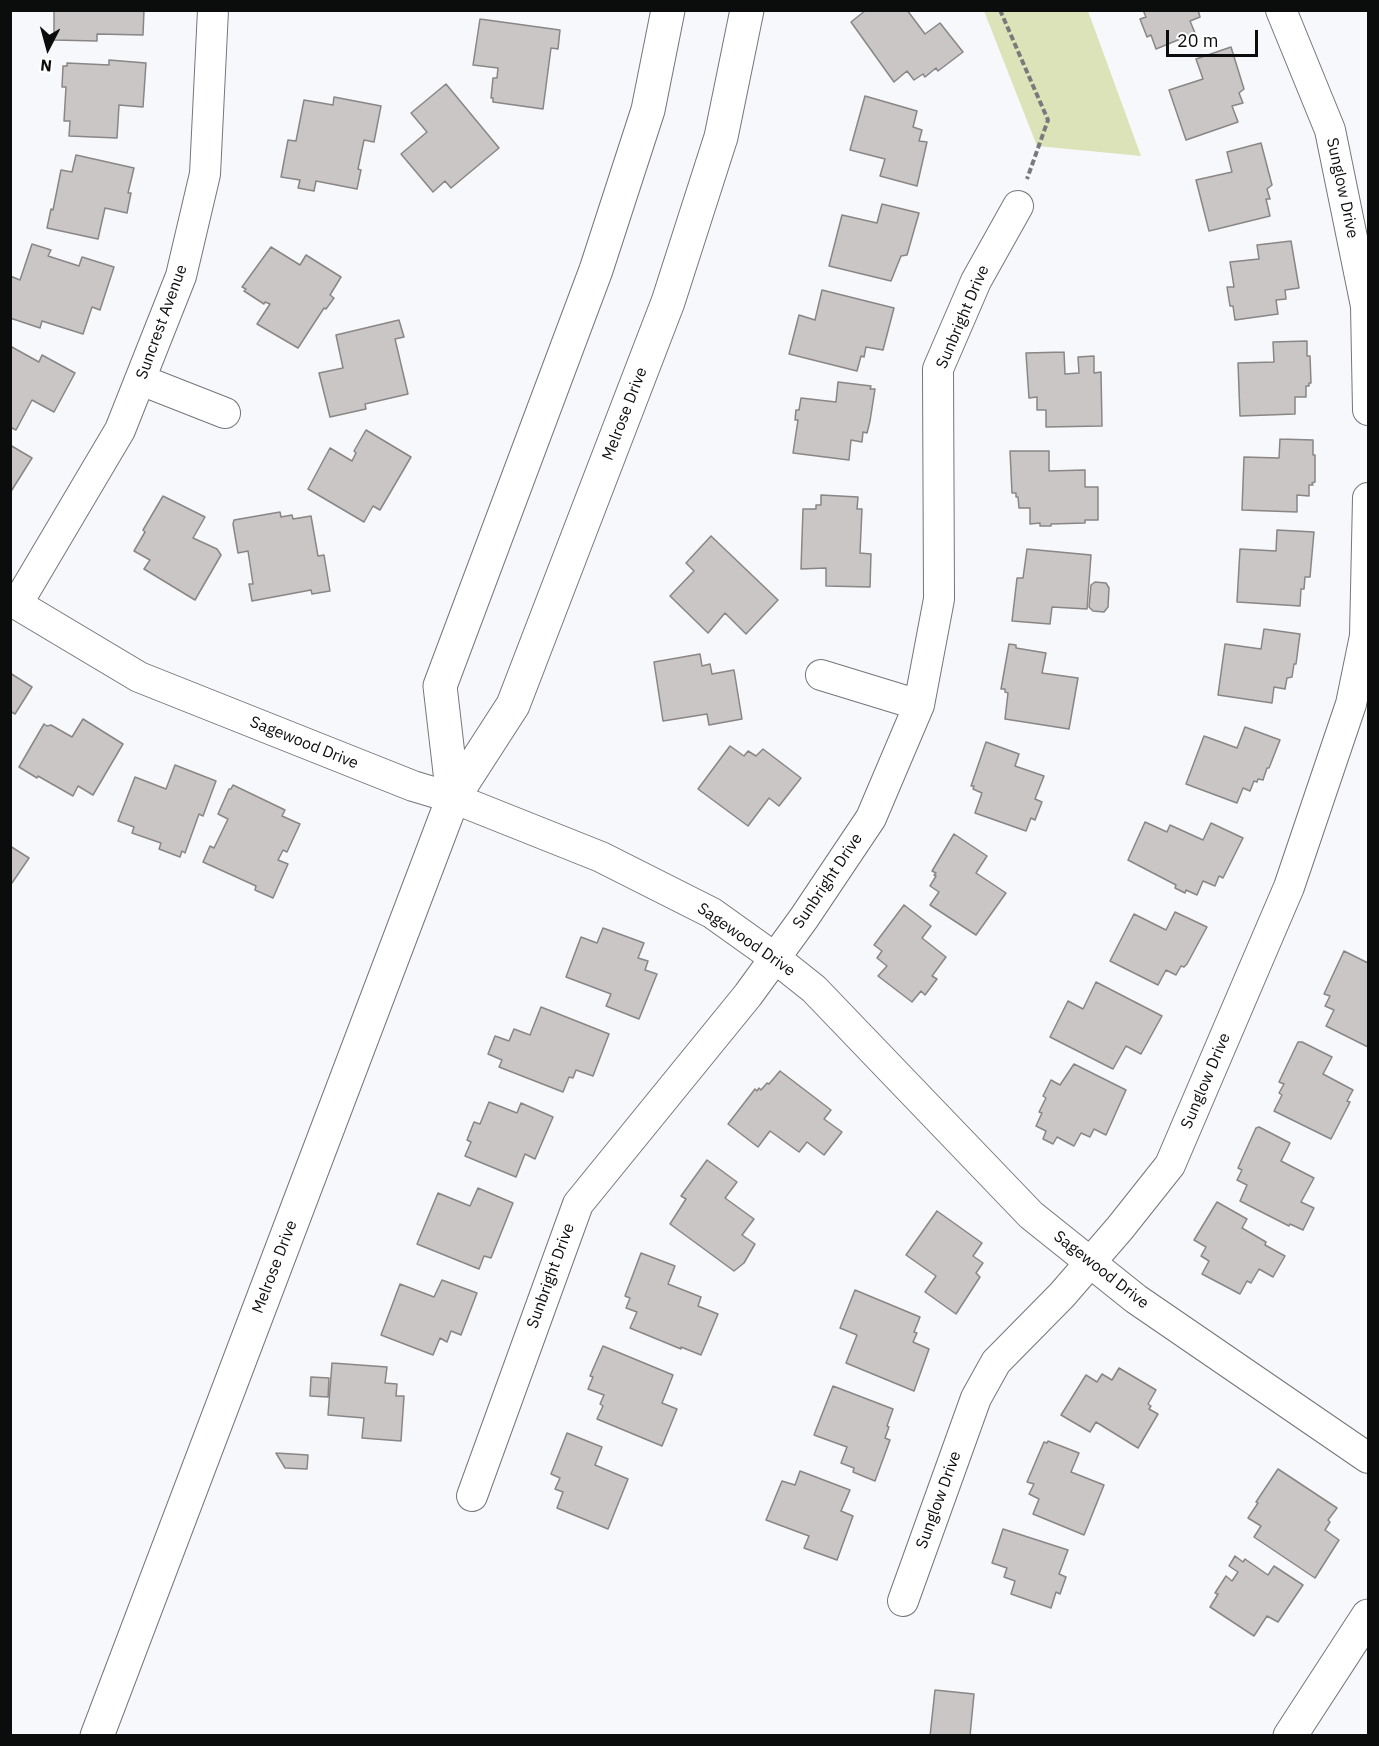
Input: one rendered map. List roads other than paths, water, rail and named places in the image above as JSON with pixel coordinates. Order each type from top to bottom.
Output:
[{"type":"main road","name":"Melrose Drive","points":[[453,798],[440,686],[596,270],[648,110],[668,10]]},
{"type":"main road","name":"Melrose Drive","points":[[97,1736],[453,798],[513,705],[668,302],[721,137],[747,10]]},
{"type":"main road","points":[[1290,1736],[1368,1616]]},
{"type":"street","name":"Suncrest Avenue","points":[[14,602],[120,430],[181,276],[205,174],[213,10]]},
{"type":"street","name":"Sunglow Drive","points":[[1281,10],[1330,130],[1366,306],[1368,410]]},
{"type":"street","name":"Sunbright Drive","points":[[472,1496],[578,1204],[747,996],[871,818],[919,705],[939,599],[938,369],[976,281],[1018,206]]},
{"type":"street","points":[[141,380],[225,413]]},
{"type":"street","name":"Sunglow Drive","points":[[903,1601],[976,1398],[996,1362],[1062,1295],[1170,1165],[1289,887],[1351,704],[1365,636],[1368,498]]},
{"type":"street","name":"Sagewood Drive","points":[[14,602],[139,677],[413,786],[453,798],[601,856],[712,913],[814,989],[1031,1215],[1136,1299],[1368,1458]]},
{"type":"street","points":[[821,675],[919,705]]}]
